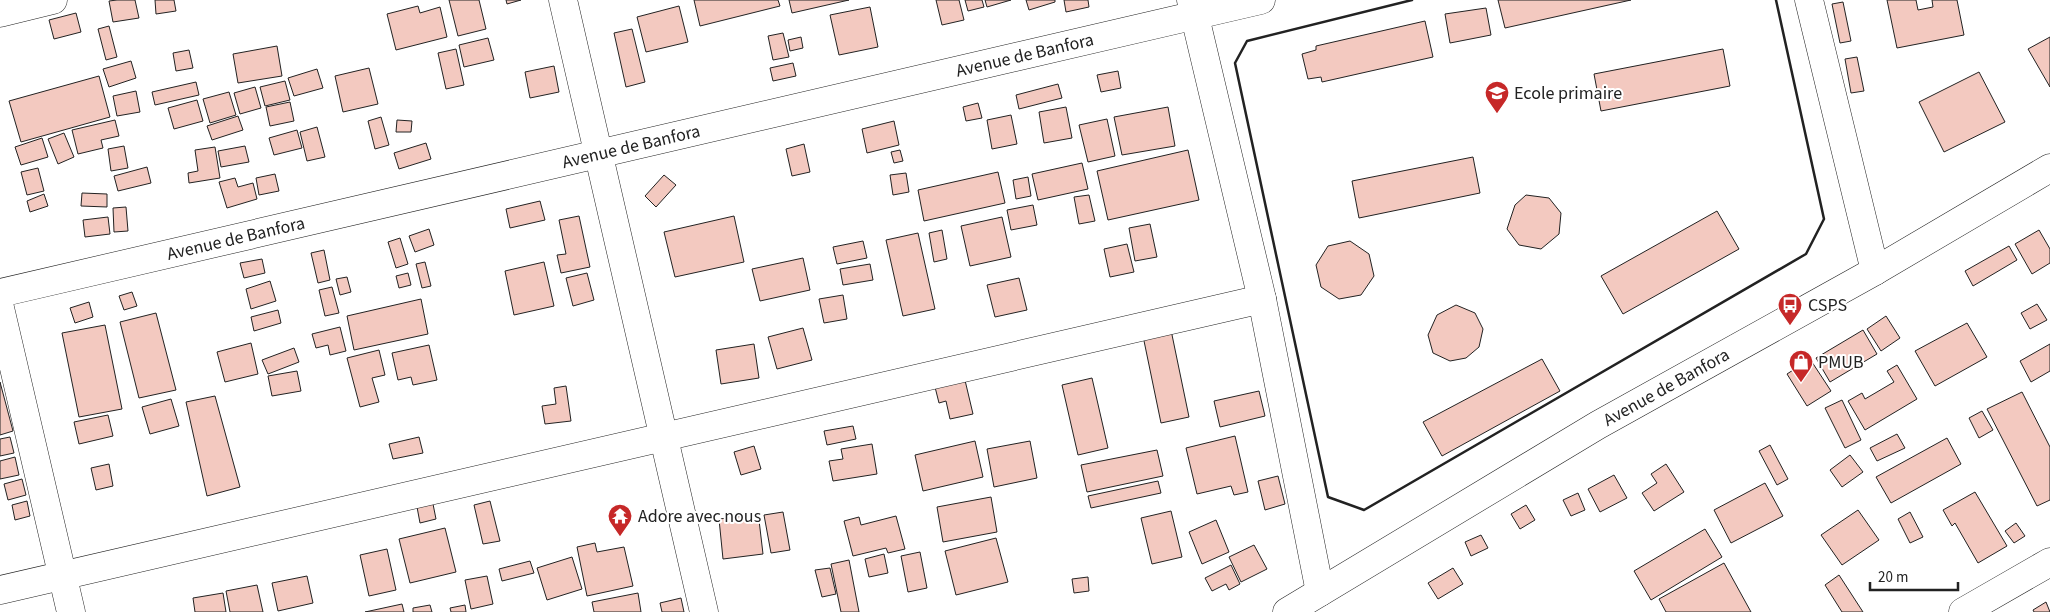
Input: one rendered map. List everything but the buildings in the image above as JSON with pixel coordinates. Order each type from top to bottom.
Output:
[{"type":"street","points":[[0,13],[53,0]]},
{"type":"street","points":[[563,0],[704,612]]},
{"type":"street","name":"Avenue de Banfora","points":[[0,293],[599,154],[1193,8],[1261,0]]},
{"type":"street","points":[[1809,0],[1875,271]]},
{"type":"street","points":[[1193,8],[1262,300],[1320,592]]},
{"type":"street","name":"Avenue de Banfora","points":[[1288,612],[1598,425],[2048,174]]},
{"type":"street","points":[[0,590],[1262,300]]},
{"type":"street","points":[[0,308],[71,612]]},
{"type":"street","points":[[1963,612],[2050,562]]},
{"type":"wall","points":[[1412,0],[1247,41],[1235,63],[1328,497],[1364,510],[1806,254],[1824,219],[1776,0]]},
{"type":"place","name":"Ecole primaire","points":[[1497,114]]},
{"type":"place","name":"CSPS","points":[[1790,326]]},
{"type":"place","name":"PMUB","points":[[1801,383]]},
{"type":"place","name":"Adore avec nous","points":[[620,537]]}]
